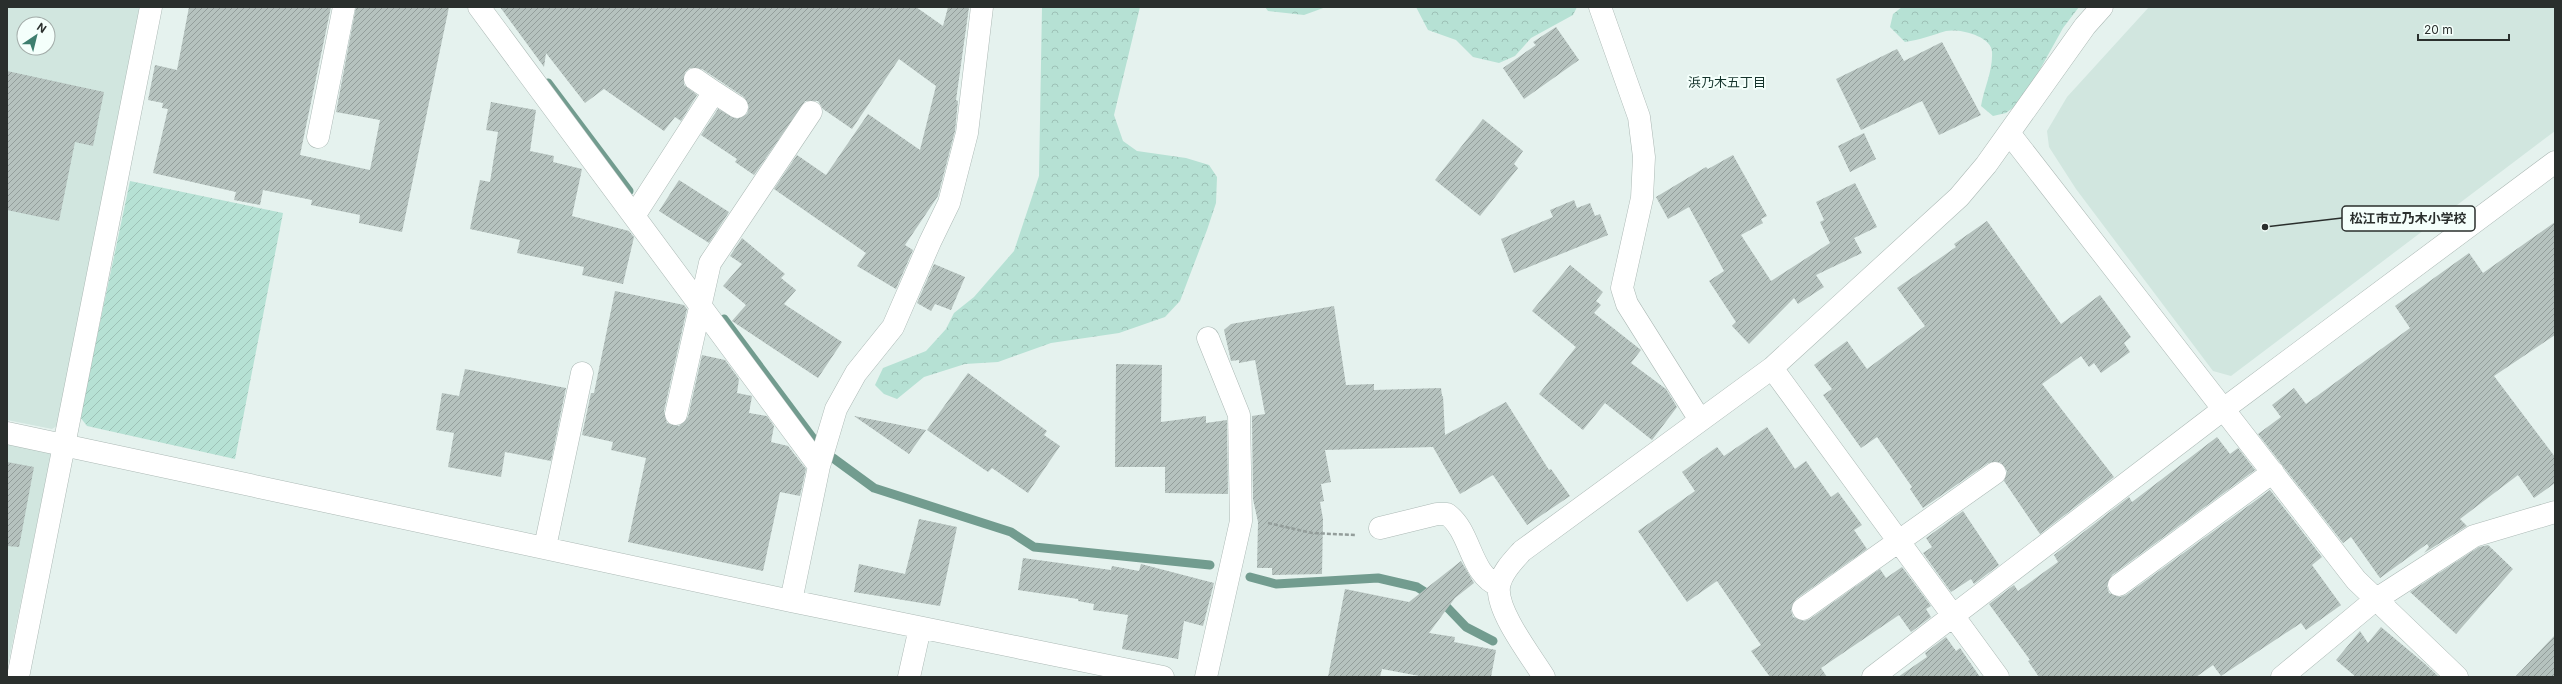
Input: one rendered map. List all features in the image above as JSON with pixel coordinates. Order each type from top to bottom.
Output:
[{"type":"street","points":[[18,677],[151,7]]},
{"type":"street","points":[[318,137],[344,7]]},
{"type":"street","points":[[479,7],[638,209],[702,294],[819,466]]},
{"type":"street","points":[[791,601],[819,466],[836,409],[845,390],[893,327],[930,242],[949,203],[967,133],[982,7]]},
{"type":"street","points":[[1600,7],[1639,117],[1644,157],[1642,198],[1622,288],[1627,304],[1700,420]]},
{"type":"street","points":[[1544,677],[1504,610],[1499,586],[1510,564],[1522,551],[1772,368],[1959,197],[2009,133],[2085,26],[2102,7]]},
{"type":"street","points":[[695,79],[737,107]]},
{"type":"street","points":[[638,209],[714,92]]},
{"type":"street","points":[[676,414],[710,263],[811,112]]},
{"type":"street","points":[[2009,133],[2225,408],[2356,580],[2375,600],[2457,677]]},
{"type":"street","points":[[1873,677],[2225,408],[2555,162]]},
{"type":"street","points":[[1206,677],[1241,521],[1239,415],[1208,338]]},
{"type":"street","points":[[1772,368],[1998,677]]},
{"type":"street","points":[[545,547],[582,373]]},
{"type":"street","points":[[7,433],[545,547],[791,601],[1162,677]]},
{"type":"street","points":[[2119,585],[2273,472]]},
{"type":"street","points":[[1803,609],[1996,473]]},
{"type":"street","points":[[2282,677],[2375,600],[2474,536],[2555,512]]},
{"type":"street","points":[[1380,528],[1436,514],[1447,514],[1458,527],[1484,577],[1499,586]]},
{"type":"street","points":[[909,677],[920,628]]},
{"type":"path","points":[[1241,521],[1268,523],[1312,533],[1337,535],[1354,535],[1380,528]]},
{"type":"shaded area","points":[[7,7],[144,7],[62,423],[52,429],[7,420]]},
{"type":"shaded area","points":[[2149,7],[2555,7],[2555,131],[2231,376],[2213,371],[2076,189],[2049,147],[2047,131],[2067,97]]},
{"type":"shaded area","points":[[7,438],[52,450],[7,670]]},
{"type":"green space","points":[[1042,7],[1140,7],[1114,115],[1123,141],[1137,151],[1186,158],[1209,165],[1217,177],[1216,203],[1180,301],[1165,317],[1119,333],[1051,343],[998,362],[965,364],[924,377],[897,399],[884,394],[875,385],[883,368],[926,351],[946,329],[954,313],[974,297],[1014,251],[1039,176]]},
{"type":"green space","points":[[1265,7],[1326,7],[1304,15],[1268,11]]},
{"type":"green space","points":[[1416,7],[1577,7],[1573,15],[1531,38],[1515,56],[1499,63],[1473,57],[1456,40],[1428,30]]},
{"type":"green space","points":[[1902,7],[2079,7],[2063,28],[2023,100],[2006,113],[1993,116],[1981,106],[1990,73],[1992,59],[1991,46],[1974,34],[1952,30],[1905,42],[1890,27],[1893,14]]},
{"type":"green space","points":[[130,181],[283,213],[235,459],[87,426],[80,417]]},
{"type":"building","points":[[189,7],[331,7],[300,155],[370,170],[380,120],[336,112],[356,7],[449,7],[402,232],[359,223],[360,215],[311,205],[312,200],[263,190],[260,205],[234,200],[236,192],[153,173],[168,109],[162,108],[163,103],[148,100],[155,65],[177,70]]},
{"type":"building","points":[[500,7],[916,7],[943,26],[948,7],[969,7],[956,100],[958,101],[955,131],[938,196],[905,245],[913,250],[896,289],[857,266],[866,253],[774,189],[797,155],[826,175],[868,114],[920,150],[936,86],[899,59],[852,129],[823,109],[818,101],[805,101],[754,175],[735,162],[737,159],[701,135],[718,109],[737,119],[747,114],[749,107],[744,97],[702,69],[690,68],[685,72],[684,85],[697,95],[681,121],[675,117],[664,131],[604,89],[585,103],[546,53],[544,67]]},
{"type":"building","points":[[1556,27],[1579,60],[1524,99],[1503,68],[1536,45],[1533,42]]},
{"type":"building","points":[[1942,42],[1981,115],[1939,135],[1922,101],[1861,130],[1836,79],[1897,49],[1904,61]]},
{"type":"building","points":[[7,71],[104,92],[93,146],[75,142],[59,221],[7,210]]},
{"type":"building","points":[[491,102],[536,110],[530,151],[554,156],[553,162],[582,169],[572,216],[629,231],[634,237],[623,284],[582,275],[584,267],[517,253],[520,240],[470,229],[480,180],[490,182],[498,132],[486,130]]},
{"type":"building","points":[[1483,119],[1523,151],[1514,164],[1518,168],[1480,216],[1435,180]]},
{"type":"building","points":[[1864,133],[1876,159],[1850,172],[1838,146]]},
{"type":"building","points":[[1733,155],[1767,216],[1761,219],[1763,223],[1741,235],[1771,281],[1830,243],[1820,222],[1824,220],[1816,202],[1855,183],[1877,227],[1854,238],[1862,253],[1816,275],[1824,287],[1798,304],[1794,298],[1749,344],[1732,326],[1736,322],[1709,281],[1724,271],[1689,207],[1668,219],[1656,197],[1706,167],[1708,169]]},
{"type":"building","points":[[679,180],[729,212],[709,243],[659,211]]},
{"type":"building","points":[[1574,200],[1577,208],[1590,203],[1595,216],[1600,214],[1608,235],[1514,273],[1501,239],[1553,217],[1550,210]]},
{"type":"building","points":[[1987,221],[2061,324],[2100,295],[2131,337],[2124,343],[2130,352],[2101,373],[2094,363],[2089,367],[2081,356],[2042,384],[2114,477],[2040,534],[2004,481],[2007,471],[2000,462],[1988,463],[1923,508],[1910,489],[1912,487],[1877,437],[1861,448],[1823,395],[1832,389],[1814,365],[1847,341],[1867,369],[1925,326],[1897,288],[1956,247],[1954,244]]},
{"type":"building","points":[[2555,222],[2555,335],[2494,376],[2555,457],[2555,483],[2534,498],[2518,475],[2460,519],[2467,526],[2424,553],[2429,547],[2427,544],[2380,578],[2351,537],[2343,543],[2258,434],[2281,417],[2272,405],[2294,388],[2306,404],[2410,328],[2395,306],[2469,253],[2483,273]]},
{"type":"building","points":[[742,238],[785,274],[781,278],[796,290],[784,304],[842,342],[818,378],[732,321],[746,305],[723,286],[742,264],[730,256]]},
{"type":"building","points":[[934,264],[965,277],[951,310],[935,304],[931,311],[917,303]]},
{"type":"building","points":[[1570,265],[1603,292],[1596,301],[1601,305],[1594,313],[1641,350],[1631,363],[1666,389],[1677,407],[1652,440],[1605,403],[1583,430],[1539,394],[1576,347],[1532,311]]},
{"type":"building","points":[[615,291],[684,305],[687,309],[664,411],[667,423],[679,426],[688,417],[702,355],[725,360],[739,379],[737,393],[752,396],[749,413],[767,416],[774,426],[771,442],[788,446],[806,469],[800,496],[780,492],[763,571],[628,542],[646,458],[611,450],[613,442],[582,435],[591,393],[594,393]]},
{"type":"building","points":[[1334,306],[1346,385],[1374,384],[1374,390],[1441,388],[1443,396],[1445,435],[1506,402],[1549,470],[1551,469],[1570,496],[1527,525],[1493,475],[1460,494],[1433,447],[1325,450],[1331,482],[1321,484],[1324,501],[1320,502],[1323,519],[1322,574],[1272,575],[1272,568],[1257,568],[1258,522],[1253,499],[1252,416],[1265,414],[1255,360],[1239,363],[1239,360],[1231,361],[1224,330],[1231,324]]},
{"type":"building","points":[[1116,364],[1162,365],[1161,422],[1206,416],[1206,423],[1227,420],[1228,494],[1165,493],[1165,467],[1115,467]]},
{"type":"building","points":[[465,369],[566,388],[551,461],[505,452],[501,477],[448,467],[454,433],[436,430],[442,393],[459,396]]},
{"type":"building","points":[[968,373],[1047,431],[1044,435],[1060,446],[1028,493],[992,468],[988,472],[927,430]]},
{"type":"building","points":[[854,416],[926,430],[909,454]]},
{"type":"building","points":[[1767,427],[1795,469],[1806,461],[1831,497],[1838,492],[1862,525],[1854,530],[1867,549],[1796,599],[1791,610],[1793,617],[1804,621],[1810,619],[1880,569],[1886,578],[1902,567],[1931,606],[1926,609],[1931,617],[1911,632],[1899,615],[1821,668],[1827,677],[1770,677],[1751,651],[1761,645],[1717,581],[1687,602],[1638,531],[1695,491],[1682,472],[1717,447],[1724,456]]},
{"type":"building","points":[[2217,437],[2230,454],[2238,448],[2255,470],[2112,575],[2107,586],[2109,593],[2120,597],[2126,595],[2270,490],[2322,557],[2312,565],[2341,605],[2306,630],[2301,623],[2221,676],[2213,665],[2196,677],[2039,677],[2028,661],[2030,660],[1989,604],[2014,585],[2018,591],[2058,562],[2054,555],[2129,497],[2132,502]]},
{"type":"building","points":[[7,462],[34,467],[19,547],[7,546]]},
{"type":"building","points":[[1963,511],[1999,565],[1974,584],[1971,579],[1951,592],[1923,553],[1932,547],[1926,538]]},
{"type":"building","points":[[919,519],[957,527],[940,606],[854,592],[859,564],[905,574]]},
{"type":"building","points":[[2488,545],[2513,569],[2456,634],[2410,592],[2479,547]]},
{"type":"building","points":[[1023,558],[1111,570],[1112,566],[1139,571],[1141,564],[1214,583],[1203,626],[1184,621],[1178,659],[1122,649],[1128,615],[1093,610],[1094,604],[1078,601],[1078,599],[1018,590]]},
{"type":"building","points":[[1461,561],[1474,583],[1455,598],[1429,633],[1455,637],[1454,642],[1496,650],[1491,677],[1425,677],[1382,669],[1380,677],[1328,677],[1345,589],[1409,602]]},
{"type":"building","points":[[2381,627],[2439,677],[2356,677],[2336,660],[2360,631],[2368,643]]},
{"type":"building","points":[[2555,635],[2555,677],[2515,677]]},
{"type":"building","points":[[1946,637],[1956,651],[1960,648],[1980,677],[1898,677],[1927,657],[1925,653]]},
{"type":"waterway","points":[[548,83],[629,191]]},
{"type":"waterway","points":[[724,319],[815,441]]},
{"type":"waterway","points":[[833,458],[874,488],[1011,532],[1034,547],[1210,565]]},
{"type":"waterway","points":[[1250,577],[1276,584],[1378,578],[1417,587],[1444,604],[1466,627],[1493,641]]},
{"type":"place","name":"松江市立乃木小学校","points":[[2265,227]]},
{"type":"district","name":"浜乃木五丁目","points":[[1727,82]]}]
